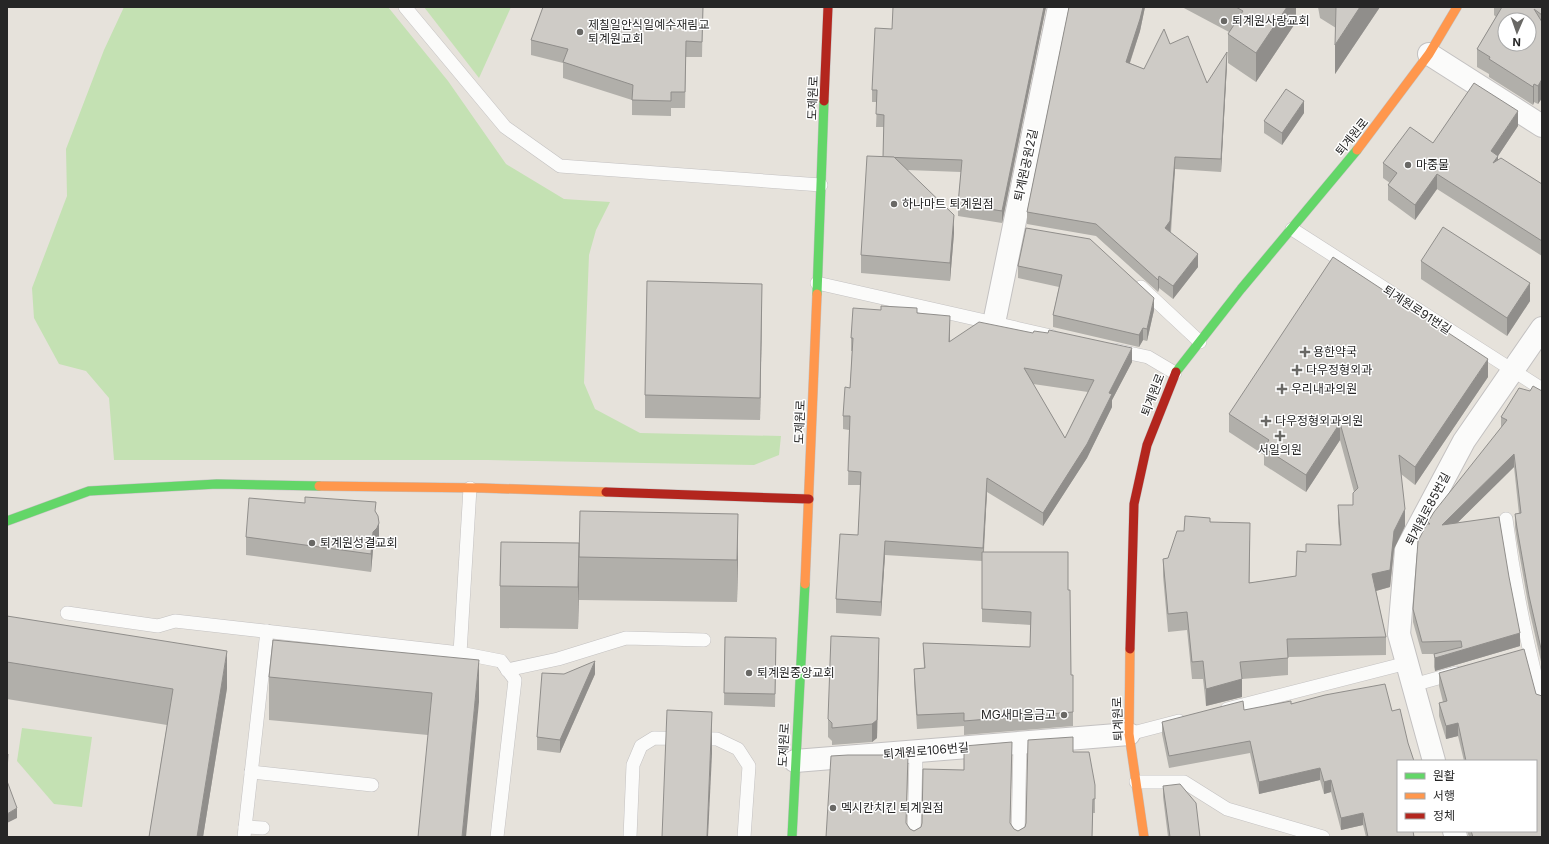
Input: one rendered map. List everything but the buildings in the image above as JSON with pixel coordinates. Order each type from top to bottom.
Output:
[{"type":"street","name":"도제원로","points":[[792,837],[809,499],[828,7]]},
{"type":"street","name":"퇴계원공원2길","points":[[994,323],[1020,231],[1059,7]]},
{"type":"street","name":"퇴계원로","points":[[1144,837],[1129,734],[1130,625],[1134,504],[1146,445],[1175,373],[1241,289],[1368,137],[1429,54],[1456,7]]},
{"type":"street","points":[[1429,54],[1542,126]]},
{"type":"street","name":"퇴계원로85번길","points":[[1434,760],[1399,634],[1406,550],[1464,441],[1542,328]]},
{"type":"street","points":[[7,521],[89,491],[217,484],[470,488],[809,499]]},
{"type":"street","name":"퇴계원로106번길","points":[[795,761],[1129,734]]},
{"type":"lane","points":[[405,7],[505,127],[560,166],[822,185]]},
{"type":"lane","name":"퇴계원로91번길","points":[[1292,229],[1542,389]]},
{"type":"lane","points":[[1129,277],[1200,342]]},
{"type":"lane","points":[[817,283],[1063,338]]},
{"type":"lane","points":[[1101,347],[1148,357],[1175,373]]},
{"type":"lane","points":[[460,653],[470,488]]},
{"type":"lane","points":[[1506,519],[1512,561],[1529,652],[1542,701]]},
{"type":"lane","points":[[67,613],[158,626],[175,621],[267,631],[460,653],[501,661],[515,680],[497,837]]},
{"type":"lane","points":[[263,828],[245,832],[267,631]]},
{"type":"lane","points":[[507,670],[558,659],[626,638],[704,640]]},
{"type":"lane","points":[[1514,656],[1529,652]]},
{"type":"lane","points":[[1214,712],[1407,662]]},
{"type":"lane","points":[[1413,684],[1471,668]]},
{"type":"lane","points":[[1129,734],[1191,718]]},
{"type":"lane","points":[[630,837],[633,765],[640,746],[654,738],[717,739],[738,749],[749,766],[744,837]]},
{"type":"lane","points":[[1018,837],[1020,743]]},
{"type":"lane","points":[[914,837],[916,752]]},
{"type":"lane","points":[[251,772],[372,784]]},
{"type":"lane","points":[[1136,782],[1184,782],[1227,809],[1323,837]]},
{"type":"green space","points":[[124,7],[388,7],[448,81],[506,164],[564,199],[610,202],[596,230],[589,255],[584,383],[595,409],[640,433],[781,436],[779,455],[754,465],[488,460],[114,460],[109,398],[86,371],[59,364],[34,318],[32,288],[67,196],[66,149],[104,50]]},
{"type":"green space","points":[[424,7],[511,7],[479,78]]},
{"type":"green space","points":[[22,728],[92,737],[82,807],[54,804],[17,761]]},
{"type":"traffic: fast","points":[[817,294],[824,101]]},
{"type":"traffic: fast","points":[[1176,372],[1241,289],[1357,150]]},
{"type":"traffic: fast","points":[[7,521],[89,491],[217,484],[319,486]]},
{"type":"traffic: fast","points":[[792,837],[805,584]]},
{"type":"traffic: slow","points":[[1357,150],[1429,54],[1457,7]]},
{"type":"traffic: slow","points":[[805,584],[817,294]]},
{"type":"traffic: slow","points":[[319,486],[482,488],[606,492]]},
{"type":"traffic: slow","points":[[1130,649],[1129,734],[1144,837]]},
{"type":"traffic: jam","points":[[824,101],[828,7]]},
{"type":"traffic: jam","points":[[1130,649],[1134,504],[1147,445],[1176,372]]},
{"type":"traffic: jam","points":[[606,492],[809,499]]},
{"type":"place","name":"퇴계원사랑교회","points":[[1224,21]]},
{"type":"place","name":"제칠일안식일예수재림교 퇴계원교회","points":[[580,32]]},
{"type":"place","name":"마중물","points":[[1408,165]]},
{"type":"place","name":"하나마트 퇴계원점","points":[[894,204]]},
{"type":"place","name":"용한약국","points":[[1305,352]]},
{"type":"place","name":"다우정형외과","points":[[1297,370]]},
{"type":"place","name":"우리내과의원","points":[[1282,389]]},
{"type":"place","name":"다우정형외과의원","points":[[1266,421]]},
{"type":"place","name":"서일의원","points":[[1280,436]]},
{"type":"place","name":"퇴계원성결교회","points":[[312,543]]},
{"type":"place","name":"퇴계원중앙교회","points":[[749,673]]},
{"type":"place","name":"MG새마을금고","points":[[1064,715]]},
{"type":"place","name":"멕시칸치킨 퇴계원점","points":[[833,808]]}]
